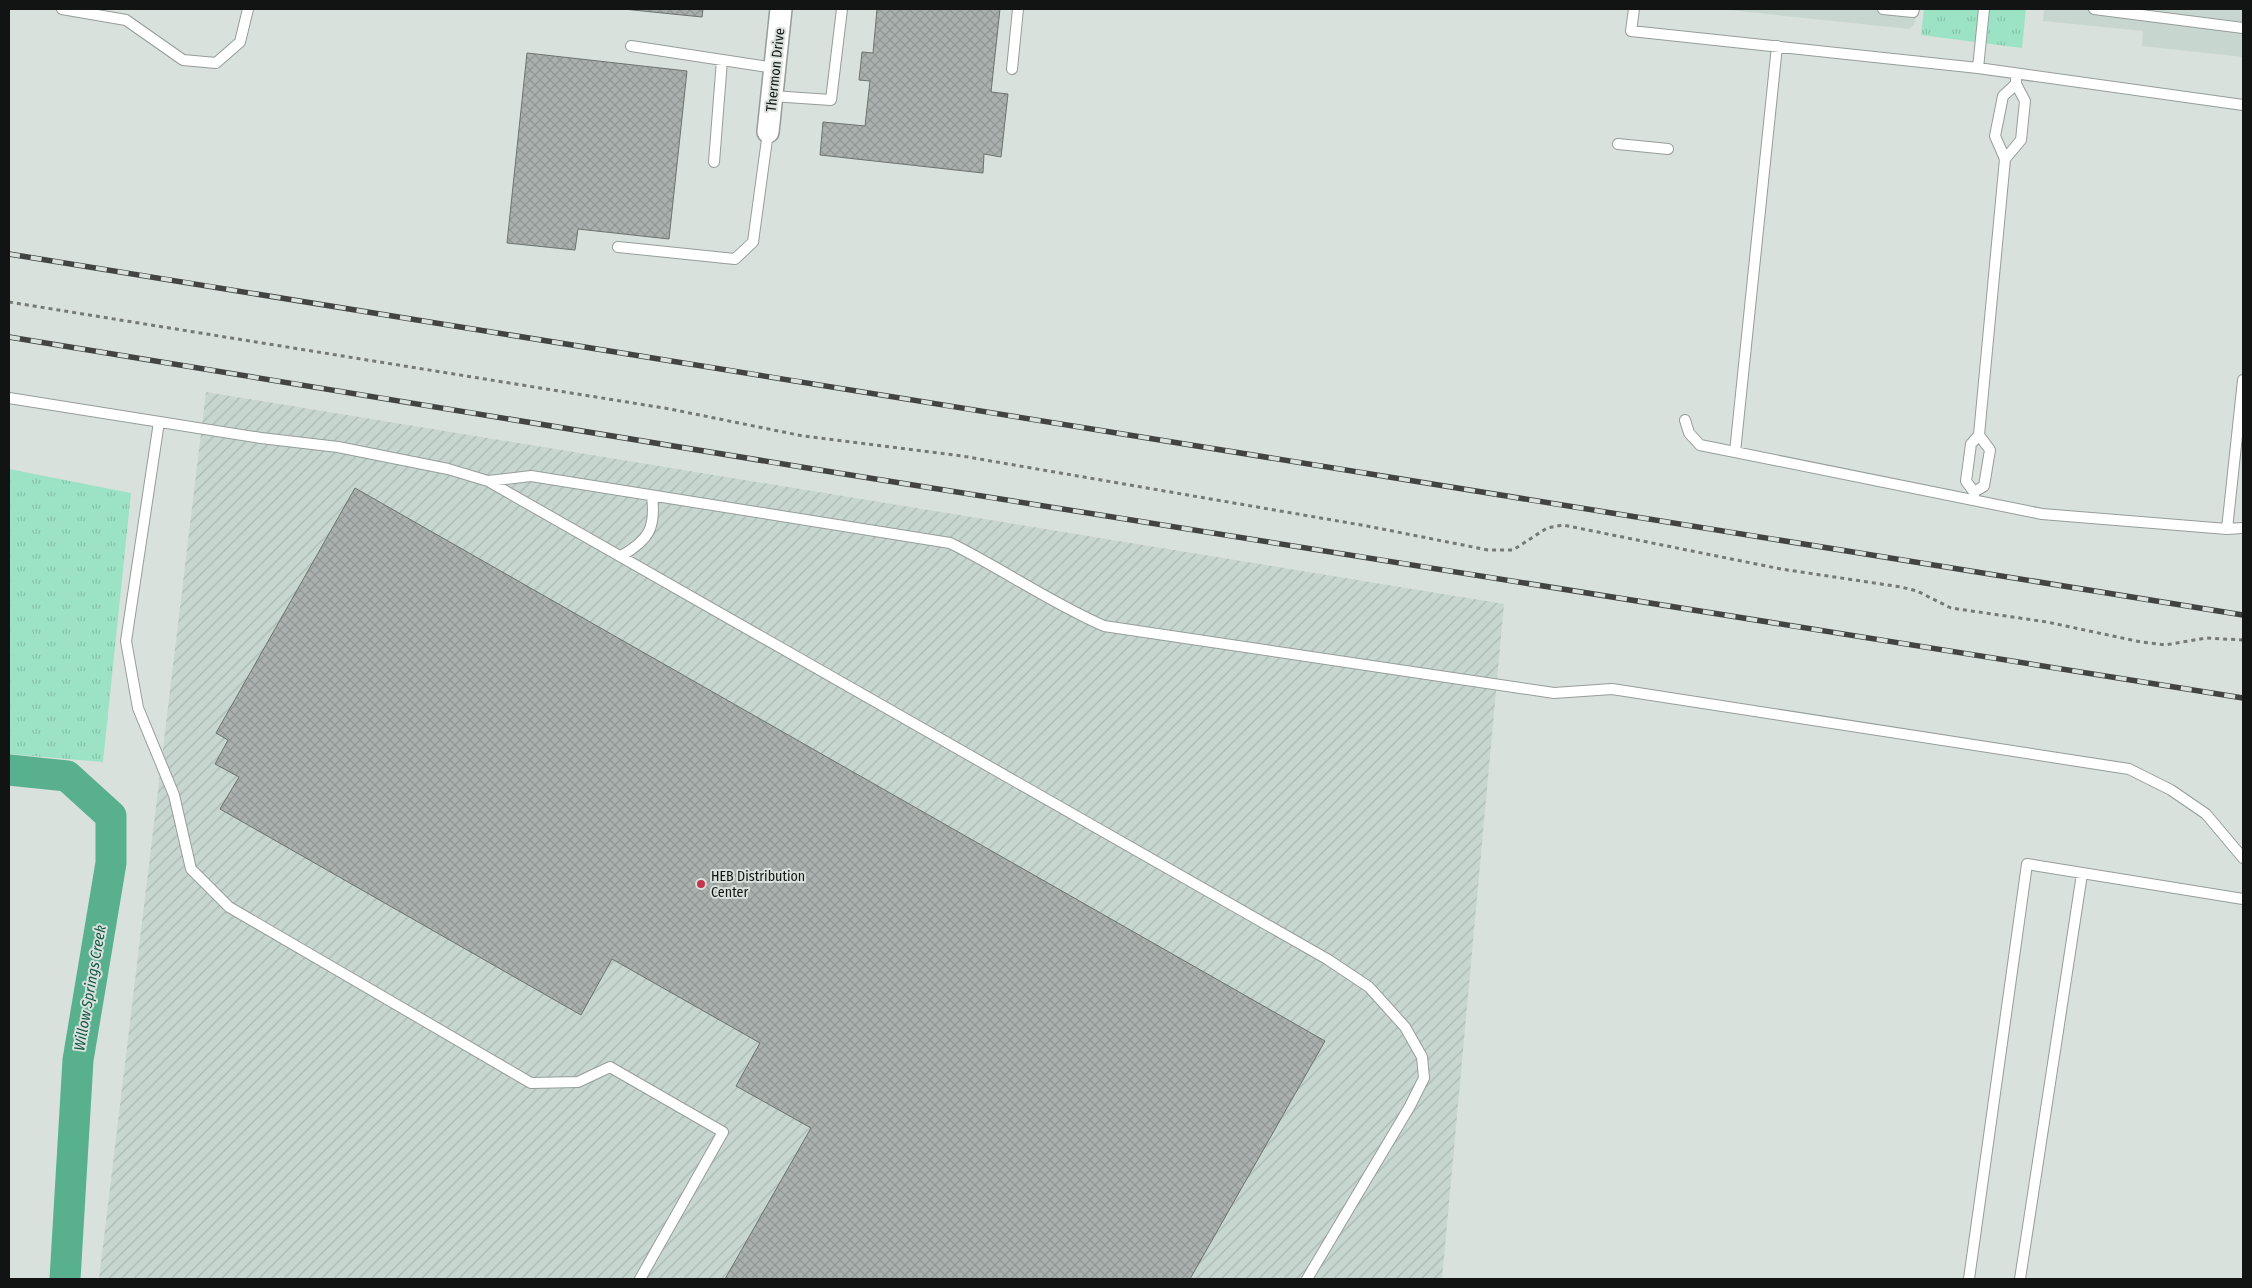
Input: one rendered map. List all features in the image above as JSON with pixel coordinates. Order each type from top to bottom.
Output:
[{"type":"street","name":"Thermon Drive","points":[[768,132],[782,9]]},
{"type":"lane","points":[[62,9],[126,20],[183,60],[216,63],[240,42],[248,9]]},
{"type":"lane","points":[[772,96],[831,100],[842,9]]},
{"type":"lane","points":[[1012,69],[1018,9]]},
{"type":"lane","points":[[1634,9],[1630,30],[2016,72],[2243,105]]},
{"type":"lane","points":[[1883,9],[1913,12],[1914,9]]},
{"type":"lane","points":[[1978,68],[1984,9]]},
{"type":"lane","points":[[2094,9],[2243,28]]},
{"type":"lane","points":[[631,46],[775,68]]},
{"type":"lane","points":[[1735,452],[1777,46]]},
{"type":"lane","points":[[714,162],[722,60]]},
{"type":"lane","points":[[2005,159],[2021,140],[2025,101],[2016,84],[2016,72]]},
{"type":"lane","points":[[1974,496],[1966,481],[1971,444],[1979,435],[2005,159],[1995,136],[2003,96],[2016,84]]},
{"type":"lane","points":[[618,247],[735,260],[753,242],[768,132]]},
{"type":"lane","points":[[1618,144],[1668,149]]},
{"type":"lane","points":[[2227,529],[2243,380]]},
{"type":"lane","points":[[9,398],[261,438],[338,447],[448,469],[488,481],[1327,959],[1368,987],[1405,1027],[1422,1057],[1424,1078],[1410,1106],[1307,1279]]},
{"type":"lane","points":[[1685,420],[1689,433],[1700,445],[1974,496],[2042,514],[2227,529],[2243,528]]},
{"type":"lane","points":[[159,422],[126,642],[138,708],[174,795],[191,869],[229,906],[531,1083],[578,1082],[610,1067],[723,1132],[640,1279]]},
{"type":"lane","points":[[1974,496],[1984,486],[1990,450],[1979,435]]},
{"type":"lane","points":[[488,481],[531,476],[950,543],[978,557],[1064,608],[1104,626],[1554,693],[1612,688],[2129,769],[2170,790],[2206,814],[2243,858]]},
{"type":"lane","points":[[621,556],[638,546],[652,529],[654,513],[652,496]]},
{"type":"lane","points":[[1969,1279],[2027,864],[2243,899]]},
{"type":"lane","points":[[2020,1279],[2082,874]]},
{"type":"path","points":[[9,302],[670,409],[803,436],[962,456],[1367,526],[1488,550],[1513,550],[1547,528],[1563,525],[1781,569],[1901,587],[1917,591],[1951,608],[2047,622],[2141,642],[2165,646],[2206,638],[2243,640]]},
{"type":"shaded area","points":[[1720,9],[1918,9],[1914,25],[1909,29]]},
{"type":"shaded area","points":[[2044,9],[2243,9],[2243,57],[2142,46],[2143,31],[2043,21]]},
{"type":"shaded area","points":[[206,392],[1504,604],[1442,1279],[99,1279]]},
{"type":"green space","points":[[1924,9],[2026,9],[2022,48],[1921,35]]},
{"type":"green space","points":[[9,469],[131,493],[103,762],[9,754]]},
{"type":"building","points":[[623,9],[703,9],[702,17]]},
{"type":"building","points":[[877,9],[1000,9],[991,92],[1008,94],[1001,157],[984,154],[983,173],[820,155],[823,122],[865,126],[870,81],[859,80],[862,52],[873,53]]},
{"type":"building","points":[[527,53],[687,71],[669,239],[578,229],[575,250],[507,243]]},
{"type":"building","name":"HEB Distribution Center","points":[[355,488],[1325,1041],[1190,1279],[725,1279],[811,1128],[736,1086],[760,1043],[612,959],[581,1015],[220,809],[239,777],[215,764],[228,740],[216,733]]},
{"type":"waterway","name":"Willow Springs Creek","points":[[9,770],[67,776],[111,816],[111,863],[78,1060],[65,1279]]},
{"type":"railway","points":[[9,254],[2243,615]]},
{"type":"railway","points":[[9,337],[838,473],[2243,698]]},
{"type":"place","name":"HEB Distribution Center","points":[[701,884]]}]
